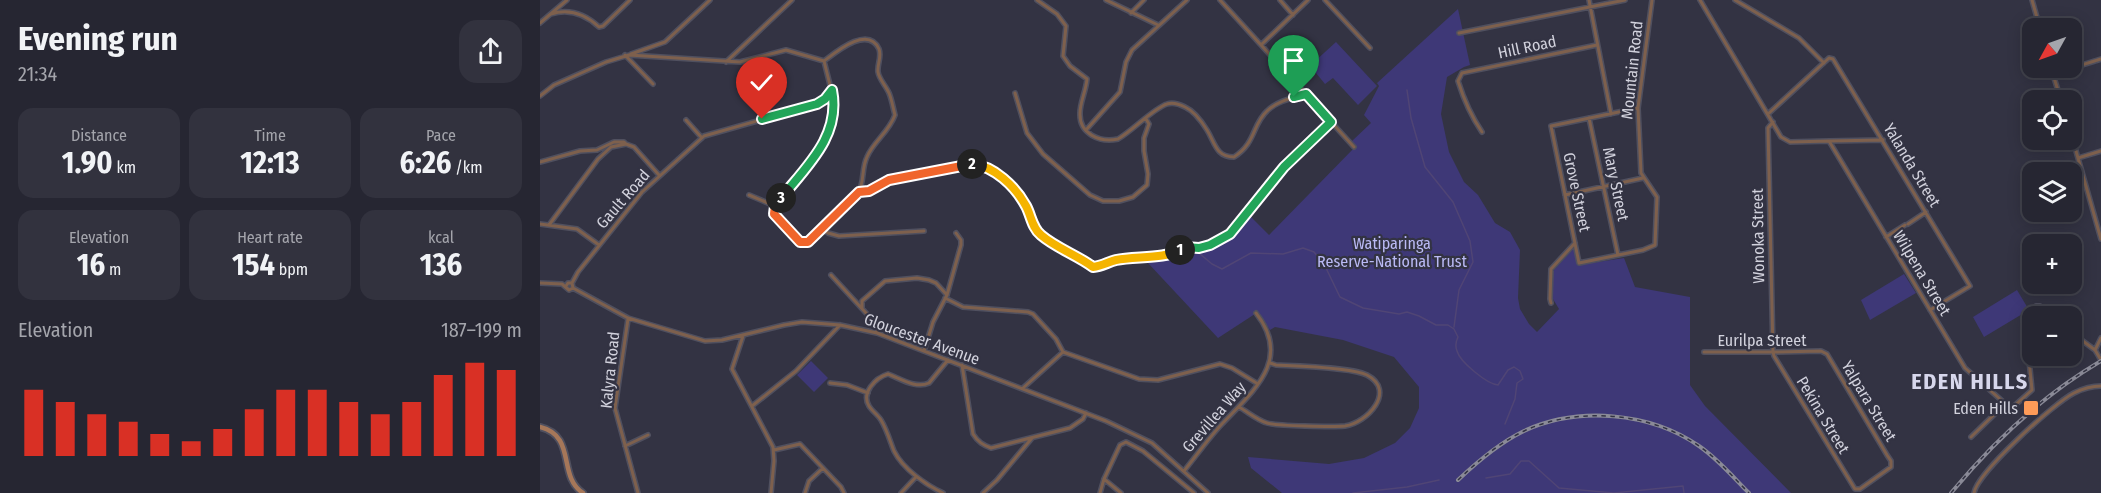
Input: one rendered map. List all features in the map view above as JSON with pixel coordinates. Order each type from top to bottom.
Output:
[{"type":"main road","points":[[540,427],[548,429],[563,444],[571,480],[574,486],[583,493]]},
{"type":"street","points":[[540,23],[567,0]]},
{"type":"street","points":[[551,14],[569,11],[580,14],[599,27],[603,26],[630,0]]},
{"type":"street","points":[[540,96],[554,85],[626,55],[665,42],[710,0]]},
{"type":"street","points":[[726,62],[792,0]]},
{"type":"street","points":[[1037,0],[1062,19],[1066,31],[1063,56],[1070,66],[1087,79],[1080,112],[1082,125],[1095,138],[1111,141],[1124,136],[1165,105],[1177,103],[1196,116],[1219,152],[1227,157],[1234,157],[1250,143],[1265,112],[1283,100],[1306,94]]},
{"type":"street","points":[[1106,0],[1159,26]]},
{"type":"street","points":[[1131,13],[1144,0]]},
{"type":"street","points":[[1086,130],[1120,92],[1126,62],[1132,50],[1187,0]]},
{"type":"street","points":[[1220,0],[1354,147]]},
{"type":"street","points":[[1280,0],[1293,15]]},
{"type":"street","points":[[1261,45],[1308,0]]},
{"type":"street","points":[[1325,0],[1370,48]]},
{"type":"street","points":[[1588,0],[1611,114]]},
{"type":"street","points":[[1459,33],[1624,0]]},
{"type":"street","name":"Mountain Road","points":[[1618,255],[1655,245],[1657,197],[1641,173],[1638,108],[1652,0]]},
{"type":"street","points":[[1700,0],[1785,140],[1790,142],[1883,140]]},
{"type":"street","points":[[1735,0],[1799,38],[1824,63],[1768,114]]},
{"type":"street","points":[[2032,0],[2037,18]]},
{"type":"street","points":[[866,39],[873,41],[881,56],[878,70],[890,95],[895,115],[867,157],[859,192],[808,242],[800,242],[774,214],[775,206],[825,143],[835,105],[824,62],[841,49],[866,39]]},
{"type":"street","name":"Hill Road","points":[[1482,132],[1469,114],[1458,81],[1462,73],[1597,45]]},
{"type":"street","points":[[626,55],[740,62],[786,50],[824,62]]},
{"type":"street","points":[[626,55],[652,84]]},
{"type":"street","name":"Yalanda Street","points":[[1824,63],[1831,58],[1970,286],[1930,310]]},
{"type":"street","points":[[2082,65],[2101,59]]},
{"type":"street","points":[[686,120],[702,138],[708,134],[817,104],[825,99],[832,90]]},
{"type":"street","points":[[1015,93],[1027,133],[1043,154],[1096,199],[1112,202],[1133,197],[1147,185],[1149,174],[1144,138],[1149,124],[1146,119]]},
{"type":"street","points":[[1589,118],[1638,108]]},
{"type":"street","name":"Grove Street","points":[[1589,118],[1551,126],[1565,195],[1580,263],[1618,255]]},
{"type":"street","name":"Mary Street","points":[[1589,118],[1618,255]]},
{"type":"street","points":[[859,192],[869,191],[889,180],[969,164],[977,165],[999,175],[1012,187],[1025,205],[1038,233],[1093,267],[1102,266],[1129,258],[1175,253],[1185,247],[1199,248],[1230,234],[1284,167],[1331,122]]},
{"type":"street","name":"Wonoka Street","points":[[1773,122],[1768,128],[1773,352]]},
{"type":"street","name":"Gault Road","points":[[573,286],[578,272],[642,192],[702,138]]},
{"type":"street","name":"Wilpena Street","points":[[1829,141],[1965,368],[2007,405]]},
{"type":"street","points":[[540,162],[580,151],[597,150],[614,142],[624,142],[634,147],[660,175]]},
{"type":"street","points":[[549,225],[598,159],[611,147],[626,144]]},
{"type":"street","points":[[2076,150],[2101,239]]},
{"type":"street","points":[[2078,158],[2101,151]]},
{"type":"street","points":[[1565,195],[1643,178]]},
{"type":"street","points":[[749,195],[775,206]]},
{"type":"street","points":[[1886,237],[1926,212]]},
{"type":"street","points":[[540,224],[577,229],[600,245]]},
{"type":"street","points":[[822,229],[839,236],[924,231]]},
{"type":"street","points":[[924,351],[933,322],[946,296],[961,245],[961,240],[956,233]]},
{"type":"street","points":[[1551,303],[1551,269],[1575,242]]},
{"type":"street","points":[[831,275],[878,326],[877,333]]},
{"type":"street","points":[[862,308],[862,301],[885,281],[923,278],[936,283],[946,296],[963,307],[1033,314],[1056,339],[1063,352],[1139,379],[1158,380],[1220,364],[1232,368],[1258,384]]},
{"type":"street","points":[[540,283],[566,286],[568,283],[573,286]]},
{"type":"street","name":"Gloucester Avenue","points":[[573,286],[628,318],[705,341],[718,341],[802,322],[840,325],[877,333],[1086,413],[1152,443],[1208,493]]},
{"type":"street","points":[[1239,407],[1269,424],[1344,426],[1363,418],[1377,404],[1380,394],[1372,379],[1361,373],[1270,363],[1272,352],[1270,339],[1266,326],[1256,313]]},
{"type":"street","name":"Kalyra Road","points":[[628,318],[615,411],[638,493]]},
{"type":"street","points":[[752,406],[796,371],[840,325]]},
{"type":"street","points":[[742,336],[732,369],[774,450],[771,493]]},
{"type":"street","points":[[2095,350],[2101,338]]},
{"type":"street","points":[[2082,340],[2095,350],[2100,358]]},
{"type":"street","name":"Eurilpa Street","points":[[1704,352],[1821,351]]},
{"type":"street","name":"Yalpara Street","points":[[1821,351],[1827,354],[1891,461],[1891,466],[1860,489],[1855,489]]},
{"type":"street","points":[[1023,388],[1063,352]]},
{"type":"street","name":"Pekina Street","points":[[1773,352],[1855,489]]},
{"type":"street","points":[[943,493],[927,486],[895,453],[880,419],[867,402],[868,393],[874,382],[884,375],[916,385],[926,385],[948,360]]},
{"type":"street","name":"Grevillea Way","points":[[1184,471],[1258,384],[1270,363]]},
{"type":"street","points":[[962,365],[973,434],[980,443],[991,448],[1070,428],[1083,419],[1086,413]]},
{"type":"street","points":[[1971,437],[2007,405],[2013,407],[2032,390],[2029,366]]},
{"type":"street","points":[[830,382],[847,385],[868,393]]},
{"type":"street","points":[[1974,492],[1986,472],[2042,417],[2073,394],[2101,386]]},
{"type":"street","points":[[625,446],[648,435]]},
{"type":"street","points":[[983,493],[998,480],[1032,438]]},
{"type":"street","points":[[1100,493],[1104,479],[1122,443],[1133,444],[1194,493]]},
{"type":"street","points":[[774,450],[800,444],[844,493]]},
{"type":"street","points":[[805,493],[809,481],[823,468]]},
{"type":"street","points":[[901,493],[917,477]]},
{"type":"street","points":[[1104,479],[1121,493]]},
{"type":"green space","name":"Watiparinga Reserve-National Trust","points":[[1458,9],[1470,65],[1447,77],[1441,114],[1449,152],[1464,182],[1478,195],[1495,223],[1510,232],[1520,250],[1518,298],[1520,309],[1529,324],[1537,332],[1559,309],[1553,299],[1553,271],[1574,248],[1578,265],[1624,258],[1635,287],[1690,297],[1690,385],[1705,406],[1791,493],[1282,493],[1251,468],[1248,457],[1329,464],[1364,458],[1395,443],[1410,428],[1419,408],[1419,387],[1394,357],[1343,340],[1275,327],[1270,330],[1258,312],[1218,338],[1148,263],[1185,250],[1202,250],[1221,243],[1233,235],[1250,216],[1269,235],[1356,146],[1352,141],[1371,123],[1364,115],[1379,86],[1377,83]]},
{"type":"green space","points":[[1336,42],[1377,86],[1358,105],[1333,78],[1325,84],[1316,73],[1313,63]]},
{"type":"green space","points":[[1904,274],[1916,293],[1870,320],[1861,300]]},
{"type":"green space","points":[[2017,290],[2027,306],[2022,306],[2022,314],[1984,337],[1973,317]]},
{"type":"green space","points":[[811,361],[828,378],[814,392],[797,375]]},
{"type":"waterway","points":[[1407,90],[1411,118],[1425,167],[1453,202],[1470,241],[1473,262],[1459,290],[1454,327]]},
{"type":"waterway","points":[[1200,254],[1222,269],[1251,253],[1283,254],[1303,248],[1314,252],[1324,264],[1340,297],[1363,308],[1399,314],[1407,312],[1436,325],[1448,325],[1454,329],[1458,337],[1456,349],[1459,356],[1487,381],[1498,385],[1508,370],[1514,367],[1520,371],[1523,379],[1517,383],[1515,399],[1505,424]]},
{"type":"waterway","points":[[1486,478],[1510,474],[1521,461],[1529,461],[1559,488],[1614,493],[1683,486],[1684,493]]},
{"type":"waterway","points":[[1353,493],[1407,487],[1439,480]]},
{"type":"railway","points":[[1951,493],[1984,455],[2020,420],[2059,389],[2101,361]]},
{"type":"railway","points":[[1458,480],[1489,453],[1524,431],[1567,418],[1613,416],[1659,426],[1680,435],[1713,457],[1749,493]]},
{"type":"place","name":"Eden Hills","points":[[2031,408]]},
{"type":"district","name":"EDEN HILLS","points":[[1970,381]]},
{"type":"route","points":[[762,119],[817,104],[825,99],[832,90],[834,115],[825,143],[773,210],[774,214],[800,242],[808,242],[859,192],[869,191],[889,180],[969,164],[986,168],[999,175],[1012,187],[1025,205],[1038,233],[1093,267],[1129,258],[1175,253],[1185,247],[1199,248],[1230,234],[1284,167],[1331,122],[1306,94],[1294,97]]}]
